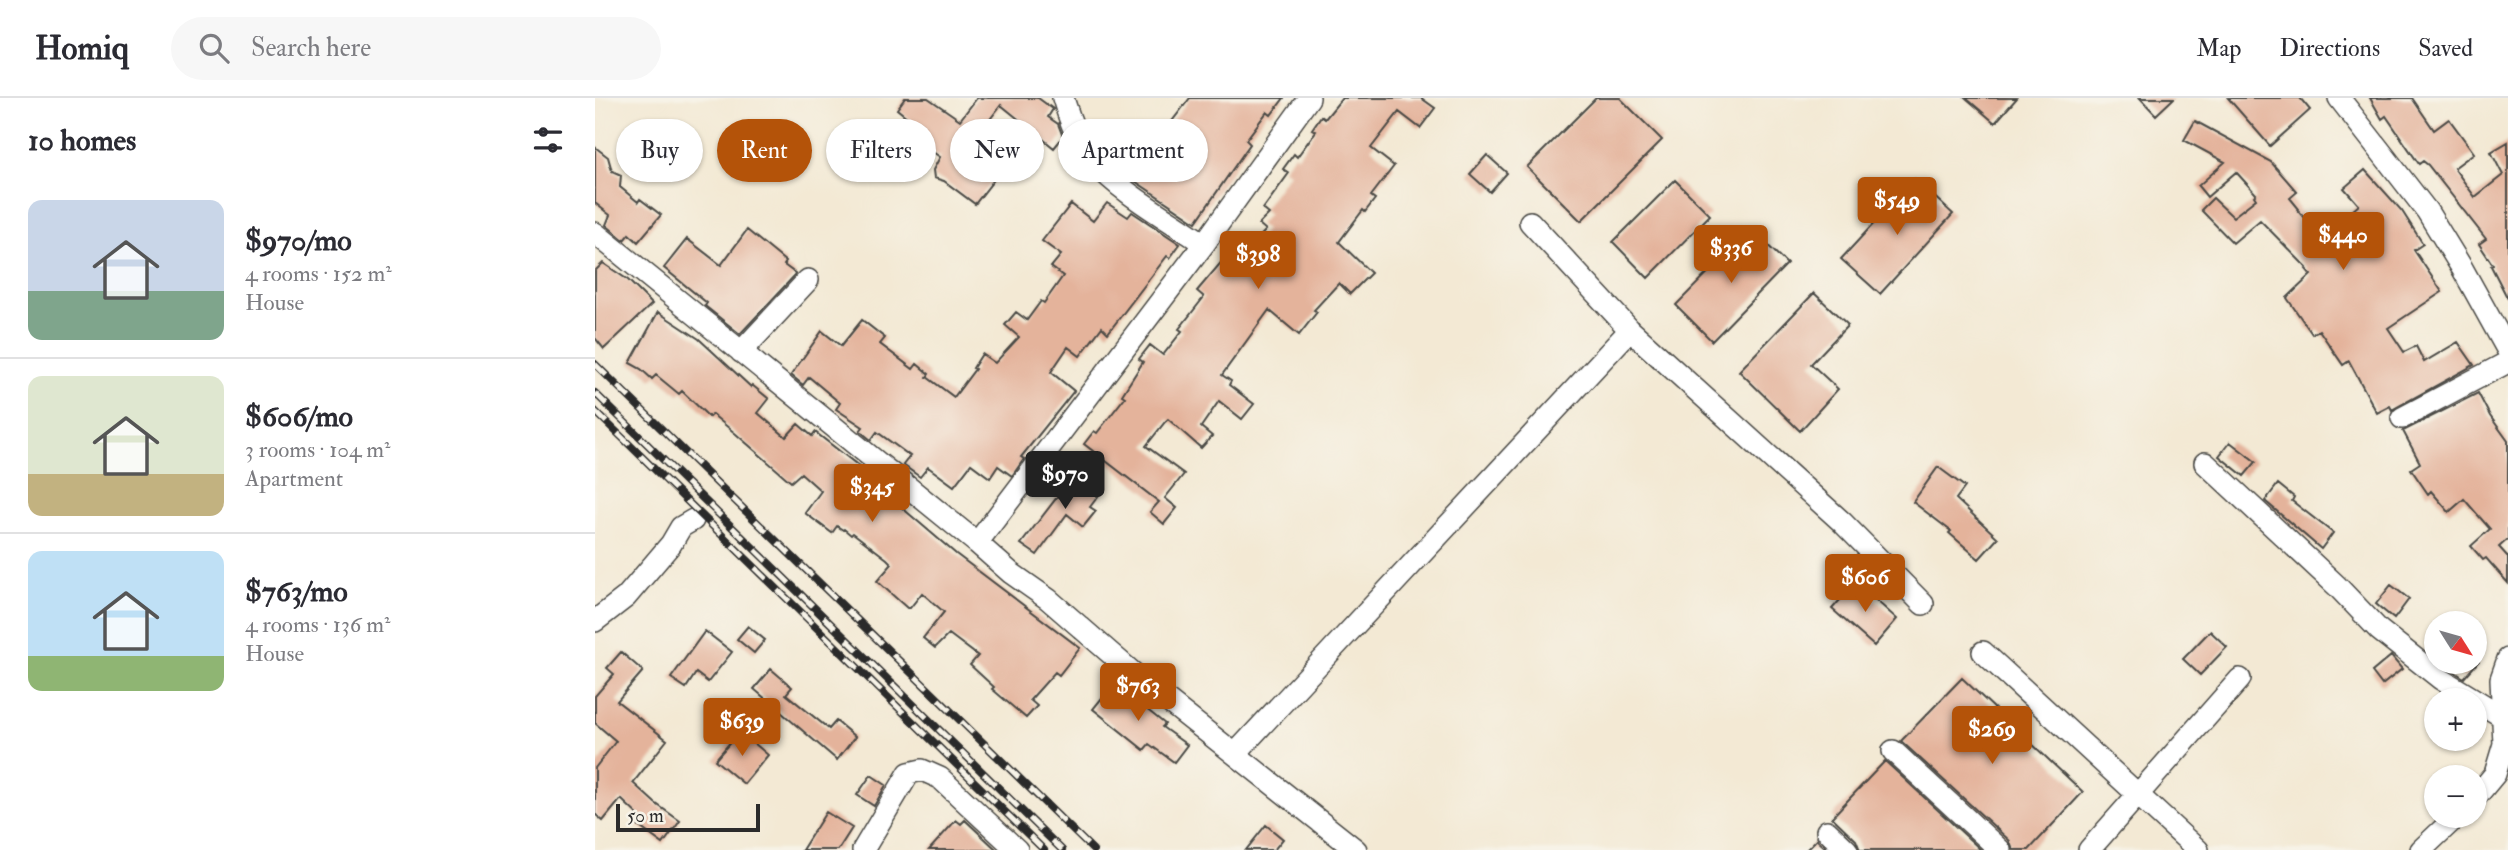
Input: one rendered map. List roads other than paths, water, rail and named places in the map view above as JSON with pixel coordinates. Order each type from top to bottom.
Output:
[{"type":"street","points":[[1063,98],[1079,140],[1094,162],[1123,187],[1204,244]]},
{"type":"street","points":[[977,543],[1204,244],[1309,98]]},
{"type":"street","points":[[2339,98],[2427,211],[2508,351]]},
{"type":"street","points":[[1530,222],[1630,330],[1842,522],[1923,604]]},
{"type":"street","points":[[595,233],[1011,573],[1048,599],[1140,679],[1356,850]]},
{"type":"street","points":[[741,352],[808,280]]},
{"type":"street","points":[[1235,754],[1630,330]]},
{"type":"street","points":[[2402,418],[2508,362]]},
{"type":"street","points":[[2205,463],[2337,586],[2379,630],[2441,679],[2503,717]]},
{"type":"street","points":[[595,621],[626,597],[671,544],[681,527],[694,520]]},
{"type":"street","points":[[1983,652],[2198,850]]},
{"type":"street","points":[[2487,784],[2495,774],[2504,744],[2501,679],[2508,659]]},
{"type":"street","points":[[2089,850],[2240,679]]},
{"type":"street","points":[[1893,751],[2000,850]]},
{"type":"street","points":[[863,850],[909,773],[922,770],[940,778],[1017,850]]},
{"type":"street","points":[[2421,850],[2444,828]]},
{"type":"street","points":[[1827,831],[1847,850]]},
{"type":"railway","points":[[595,364],[1093,850]]},
{"type":"railway","points":[[595,393],[1062,850]]},
{"type":"railway","points":[[595,411],[1044,850]]}]
